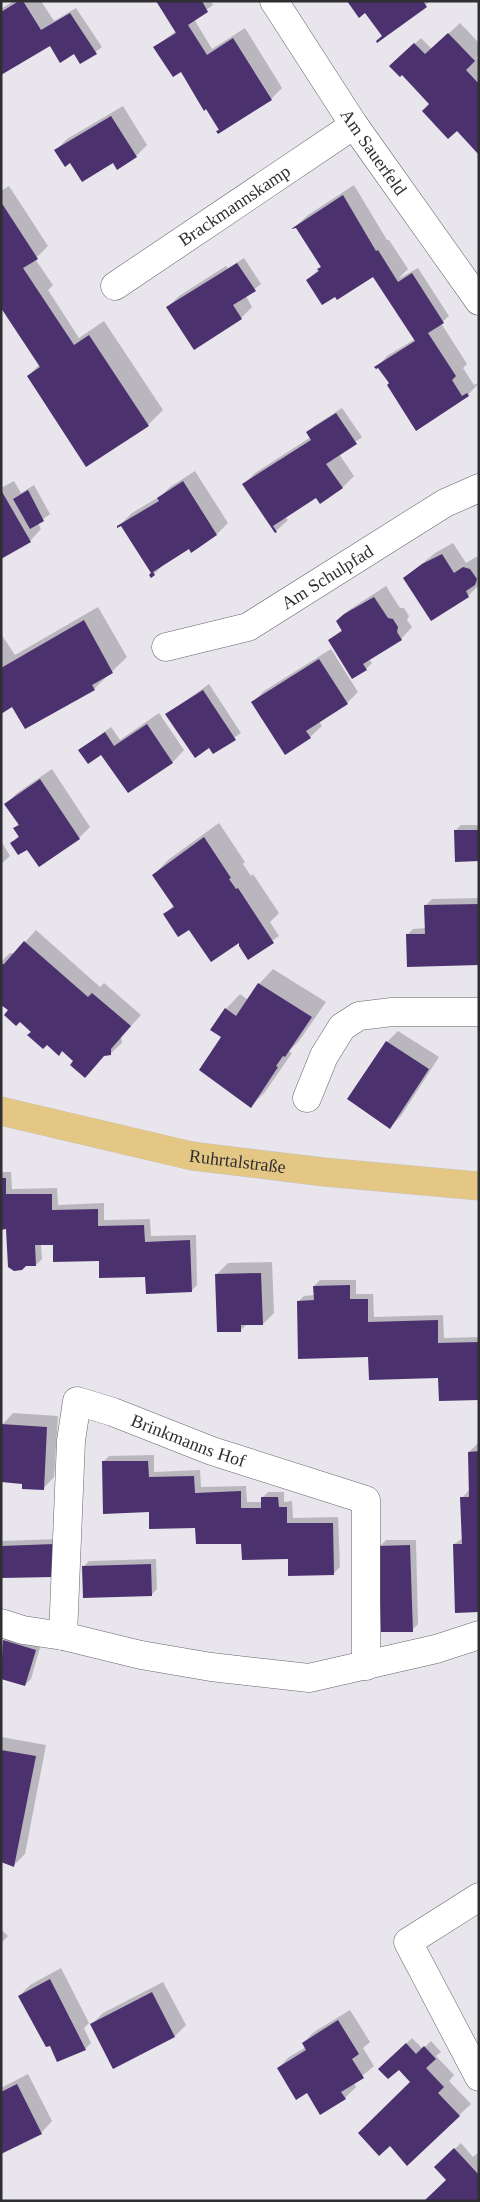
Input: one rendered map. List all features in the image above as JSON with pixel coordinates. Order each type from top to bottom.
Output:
[{"type":"main road","name":"Ruhrtalstraße","points":[[1,1111],[192,1156],[333,1173],[479,1186]]},
{"type":"street","name":"Am Sauerfeld","points":[[274,1],[354,125],[479,301]]},
{"type":"street","name":"Brackmannskamp","points":[[115,286],[354,125]]},
{"type":"street","name":"Am Schulpfad","points":[[166,647],[248,627],[445,503],[479,488]]},
{"type":"street","points":[[307,1098],[324,1056],[342,1027],[359,1016],[392,1012],[479,1012]]},
{"type":"street","name":"Brinkmanns Hof","points":[[63,1636],[71,1441],[77,1401],[112,1412],[212,1451],[366,1500],[366,1666]]},
{"type":"street","points":[[1,1623],[23,1630],[63,1636],[140,1655],[211,1667],[309,1678],[436,1650],[479,1635]]},
{"type":"street","points":[[479,1897],[408,1942],[479,2077]]},
{"type":"building","points":[[19,1],[23,1],[41,30],[70,13],[97,54],[80,64],[74,54],[60,63],[50,46],[1,75],[1,12]]},
{"type":"building","points":[[156,1],[202,1],[208,12],[188,25],[207,55],[233,38],[272,100],[218,134],[216,131],[219,130],[206,109],[204,111],[181,72],[173,77],[153,47],[176,33]]},
{"type":"building","points":[[347,1],[423,1],[427,7],[377,43],[376,41],[382,36],[365,13],[359,18]]},
{"type":"building","points":[[448,33],[475,61],[466,70],[479,84],[479,155],[457,131],[448,139],[422,111],[429,104],[402,75],[400,77],[389,66],[414,43],[425,54]]},
{"type":"building","points":[[111,116],[137,157],[117,170],[113,163],[82,182],[70,163],[65,167],[54,150]]},
{"type":"building","points":[[343,195],[376,251],[378,250],[398,282],[412,273],[444,323],[428,333],[456,376],[452,380],[462,396],[467,393],[469,396],[416,431],[387,385],[389,383],[378,368],[374,367],[415,341],[373,277],[337,300],[335,297],[322,305],[306,280],[319,271],[317,269],[321,267],[296,228],[291,229]]},
{"type":"building","points":[[1,202],[38,259],[23,268],[74,345],[89,335],[149,426],[86,467],[27,376],[40,367],[1,308]]},
{"type":"building","points":[[237,263],[256,291],[233,305],[242,319],[194,350],[166,307]]},
{"type":"building","points":[[336,413],[357,444],[326,464],[343,488],[320,504],[316,498],[273,526],[277,532],[275,533],[242,484],[311,440],[306,432]]},
{"type":"building","points":[[183,481],[217,535],[191,553],[189,549],[153,572],[155,575],[151,578],[149,575],[151,573],[121,526],[117,528],[117,526],[159,501],[157,498]]},
{"type":"building","points":[[1,490],[31,542],[1,559]]},
{"type":"building","points":[[28,490],[44,521],[30,529],[13,499]]},
{"type":"building","points":[[442,554],[454,573],[463,567],[470,569],[477,579],[475,585],[466,591],[469,597],[431,621],[403,578],[422,564]]},
{"type":"building","points":[[374,597],[388,618],[393,619],[402,640],[363,664],[367,670],[352,679],[328,640],[342,631],[336,621],[344,614]]},
{"type":"building","points":[[84,620],[113,673],[92,685],[95,690],[25,729],[12,707],[1,714],[1,668]]},
{"type":"building","points":[[319,659],[348,704],[306,731],[311,738],[285,755],[251,702]]},
{"type":"building","points":[[203,690],[236,740],[213,754],[209,748],[195,758],[165,714]]},
{"type":"building","points":[[147,724],[173,763],[128,793],[101,755],[88,764],[78,750],[105,732],[114,746]]},
{"type":"building","points":[[40,779],[80,839],[39,867],[27,850],[18,855],[10,843],[19,837],[13,828],[19,825],[4,804]]},
{"type":"building","points":[[454,830],[479,830],[479,861],[455,862]]},
{"type":"building","points":[[204,837],[231,878],[229,879],[236,889],[238,888],[274,943],[248,960],[239,943],[211,962],[189,930],[178,937],[163,914],[174,907],[152,875]]},
{"type":"building","points":[[479,904],[479,965],[407,967],[406,934],[425,934],[424,905]]},
{"type":"building","points":[[24,941],[88,997],[92,993],[131,1026],[111,1049],[111,1055],[104,1056],[85,1078],[70,1065],[73,1061],[62,1051],[59,1056],[47,1045],[43,1049],[27,1035],[31,1032],[20,1022],[16,1026],[4,1015],[8,1010],[1,1005],[1,964],[4,964]]},
{"type":"building","points":[[258,983],[312,1017],[285,1057],[283,1056],[276,1066],[278,1067],[251,1108],[199,1070],[221,1037],[210,1030],[225,1008],[236,1016]]},
{"type":"building","points":[[386,1041],[429,1069],[390,1129],[347,1099]]},
{"type":"building","points":[[1,1178],[6,1178],[6,1194],[52,1194],[52,1210],[98,1209],[98,1226],[144,1225],[145,1242],[190,1240],[192,1292],[146,1294],[145,1277],[99,1278],[99,1261],[53,1262],[53,1245],[35,1245],[36,1266],[26,1266],[22,1270],[14,1271],[8,1267],[6,1229],[1,1230]]},
{"type":"building","points":[[261,1273],[263,1325],[241,1325],[241,1332],[217,1332],[215,1274]]},
{"type":"building","points":[[350,1285],[350,1299],[368,1299],[368,1322],[438,1320],[438,1343],[479,1342],[479,1400],[439,1401],[438,1378],[369,1380],[368,1357],[298,1359],[297,1301],[314,1300],[313,1286]]},
{"type":"building","points":[[1,1424],[47,1427],[44,1490],[22,1489],[22,1484],[1,1482]]},
{"type":"building","points":[[479,1451],[479,1612],[455,1613],[453,1544],[462,1544],[460,1497],[469,1497],[468,1452]]},
{"type":"building","points":[[102,1461],[148,1461],[149,1477],[194,1476],[195,1493],[241,1491],[241,1508],[261,1508],[261,1497],[278,1497],[279,1507],[287,1507],[287,1523],[333,1523],[334,1575],[288,1576],[288,1559],[242,1560],[241,1544],[196,1544],[195,1528],[149,1529],[149,1512],[103,1514]]},
{"type":"building","points":[[54,1544],[54,1577],[1,1578],[1,1546]]},
{"type":"building","points":[[410,1545],[413,1632],[381,1632],[378,1546]]},
{"type":"building","points":[[151,1564],[152,1596],[83,1598],[82,1566]]},
{"type":"building","points":[[3,1640],[36,1650],[25,1686],[1,1679]]},
{"type":"building","points":[[1,1750],[36,1756],[14,1867],[1,1862]]},
{"type":"building","points":[[50,1979],[86,2050],[57,2062],[50,2046],[46,2047],[18,1996]]},
{"type":"building","points":[[152,1992],[175,2037],[113,2069],[90,2024]]},
{"type":"building","points":[[338,2020],[359,2054],[352,2059],[364,2078],[341,2092],[346,2099],[320,2115],[307,2093],[296,2100],[277,2068],[306,2050],[302,2043]]},
{"type":"building","points":[[406,2043],[416,2054],[424,2046],[436,2059],[426,2068],[444,2087],[438,2093],[460,2116],[407,2166],[390,2146],[379,2156],[358,2133],[410,2082],[399,2070],[388,2079],[378,2069]]},
{"type":"building","points":[[17,2084],[42,2134],[1,2154],[1,2092]]},
{"type":"building","points":[[454,2148],[479,2175],[479,2201],[424,2201],[446,2180],[434,2167]]}]
